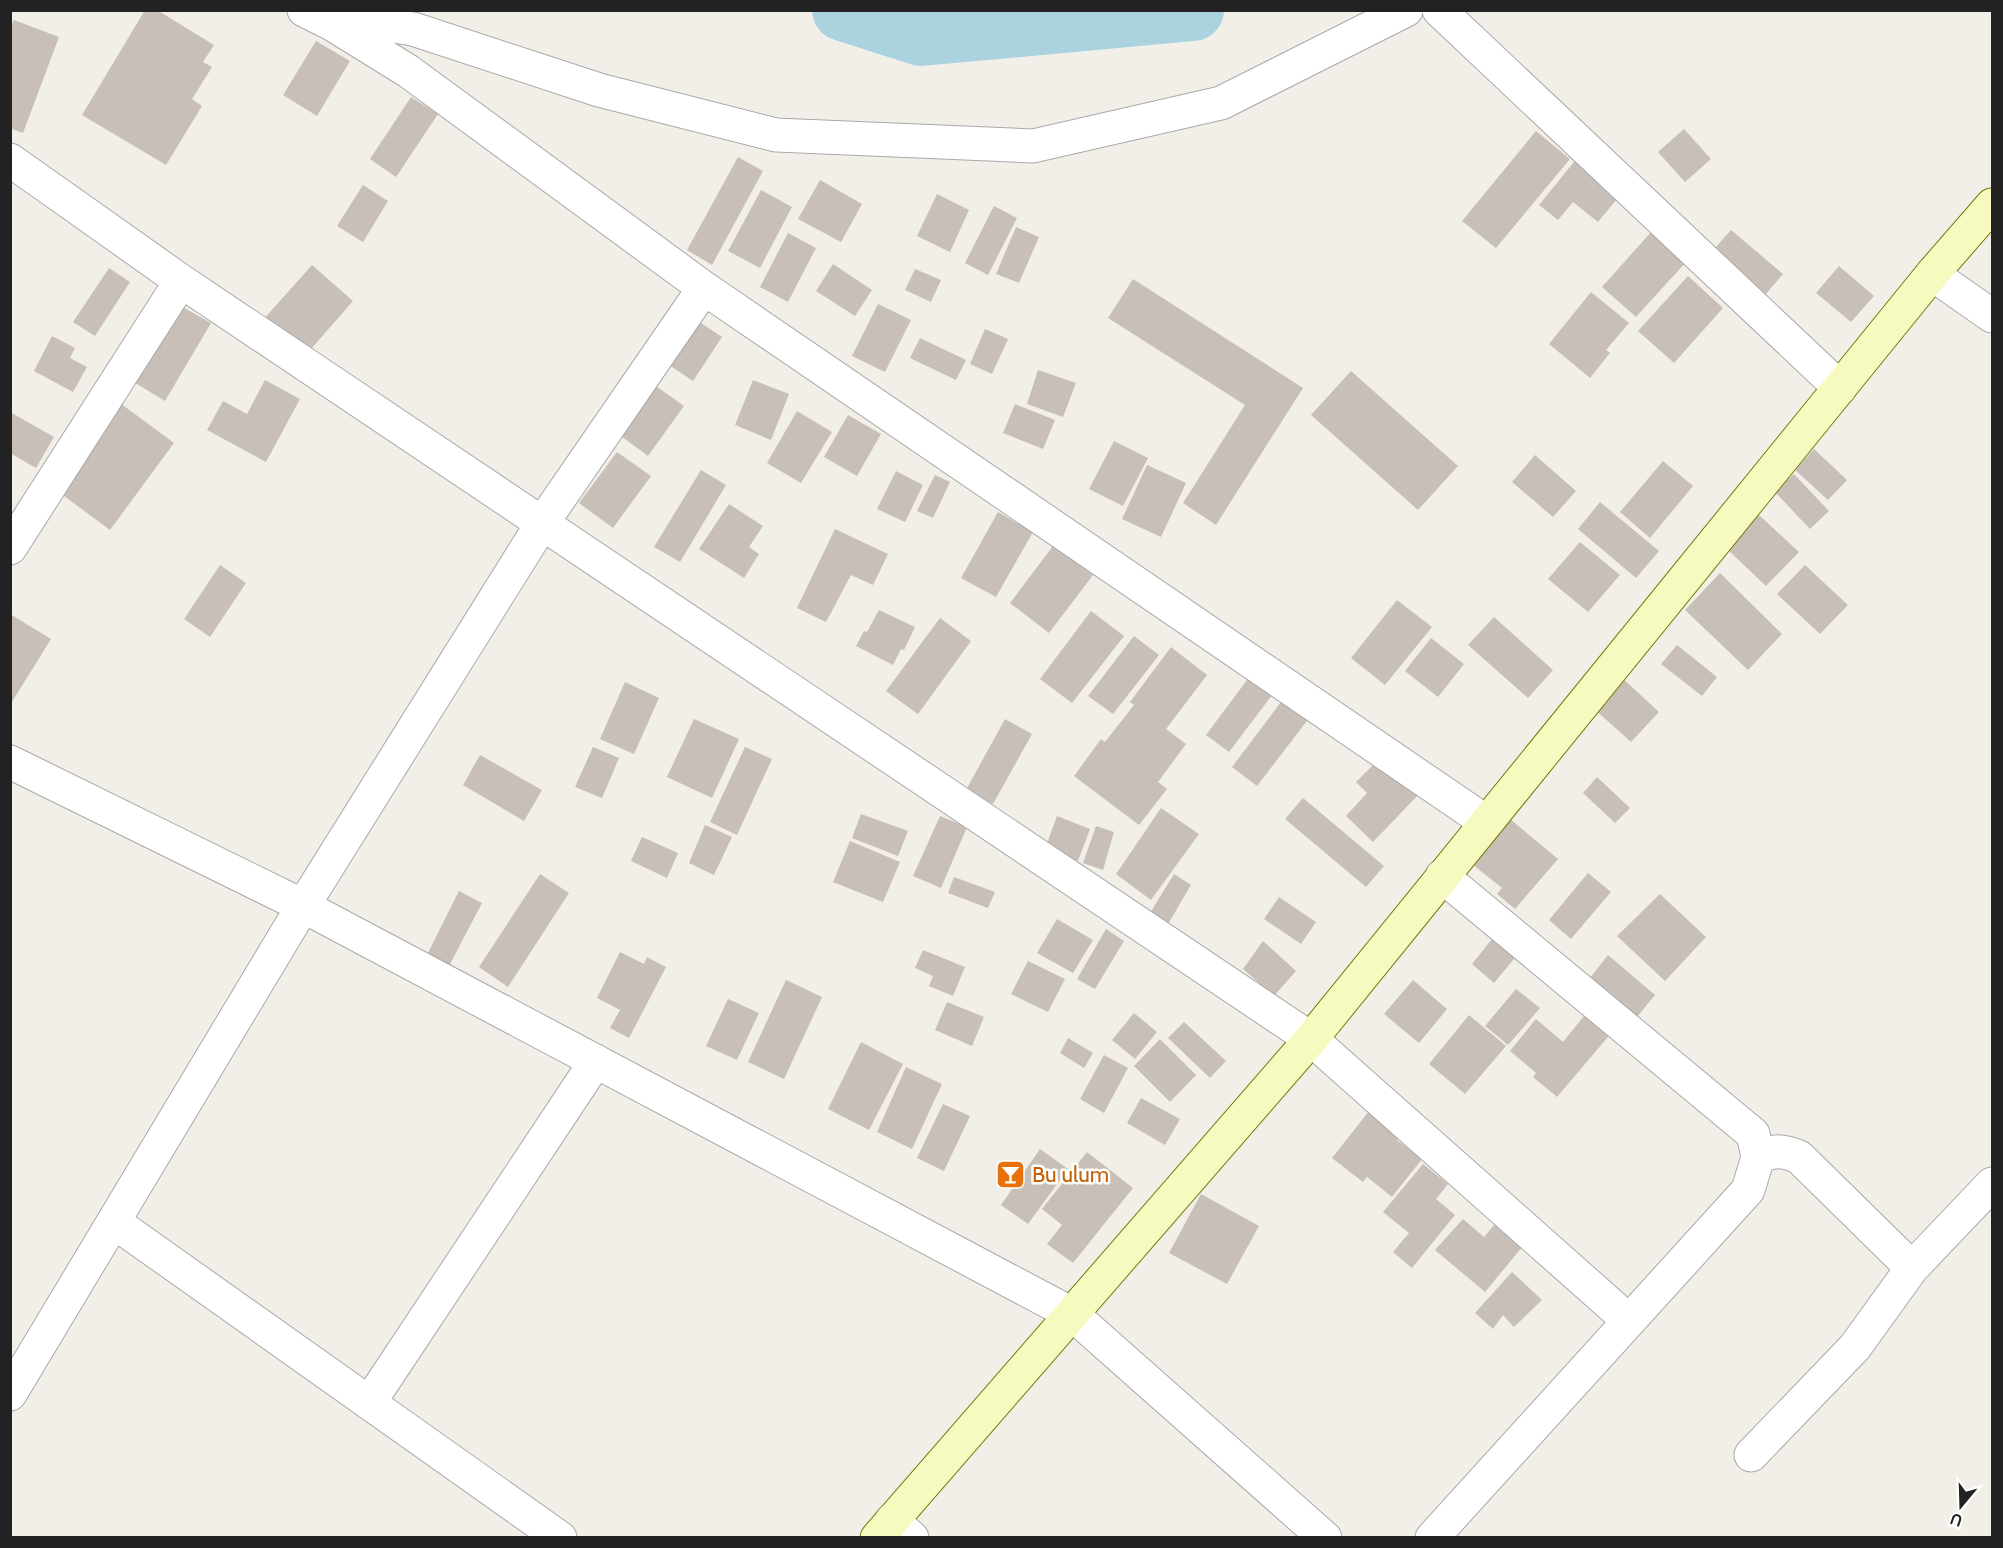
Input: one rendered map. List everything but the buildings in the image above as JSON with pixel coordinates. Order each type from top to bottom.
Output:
[{"type":"street","points":[[318,17],[413,29],[599,90],[776,135],[1034,146],[1221,103],[1406,10]]},
{"type":"street","points":[[1439,10],[1840,388]]},
{"type":"street","points":[[318,17],[408,70],[704,288],[1486,822]]},
{"type":"street","points":[[10,160],[182,281],[1311,1040],[1629,1321]]},
{"type":"street","points":[[894,1532],[1072,1314],[1311,1040],[1932,274],[1992,205]]},
{"type":"street","points":[[1932,274],[1992,316]]},
{"type":"street","points":[[10,548],[182,281]]},
{"type":"street","points":[[10,1394],[303,906],[543,522],[704,288]]},
{"type":"street","points":[[10,762],[303,906],[1072,1314],[1325,1538]]},
{"type":"street","points":[[1432,1538],[1748,1190],[1758,1157],[1753,1134],[1442,876]]},
{"type":"street","points":[[369,1403],[596,1061]]},
{"type":"street","points":[[1758,1157],[1773,1151],[1786,1152],[1799,1157],[1912,1268]]},
{"type":"street","points":[[1751,1455],[1855,1347],[1912,1268],[1992,1184]]},
{"type":"street","points":[[114,1222],[560,1538]]},
{"type":"waterway","points":[[843,10],[921,35],[1193,10]]},
{"type":"place","name":"Bu ulum","points":[[1011,1174]]}]
